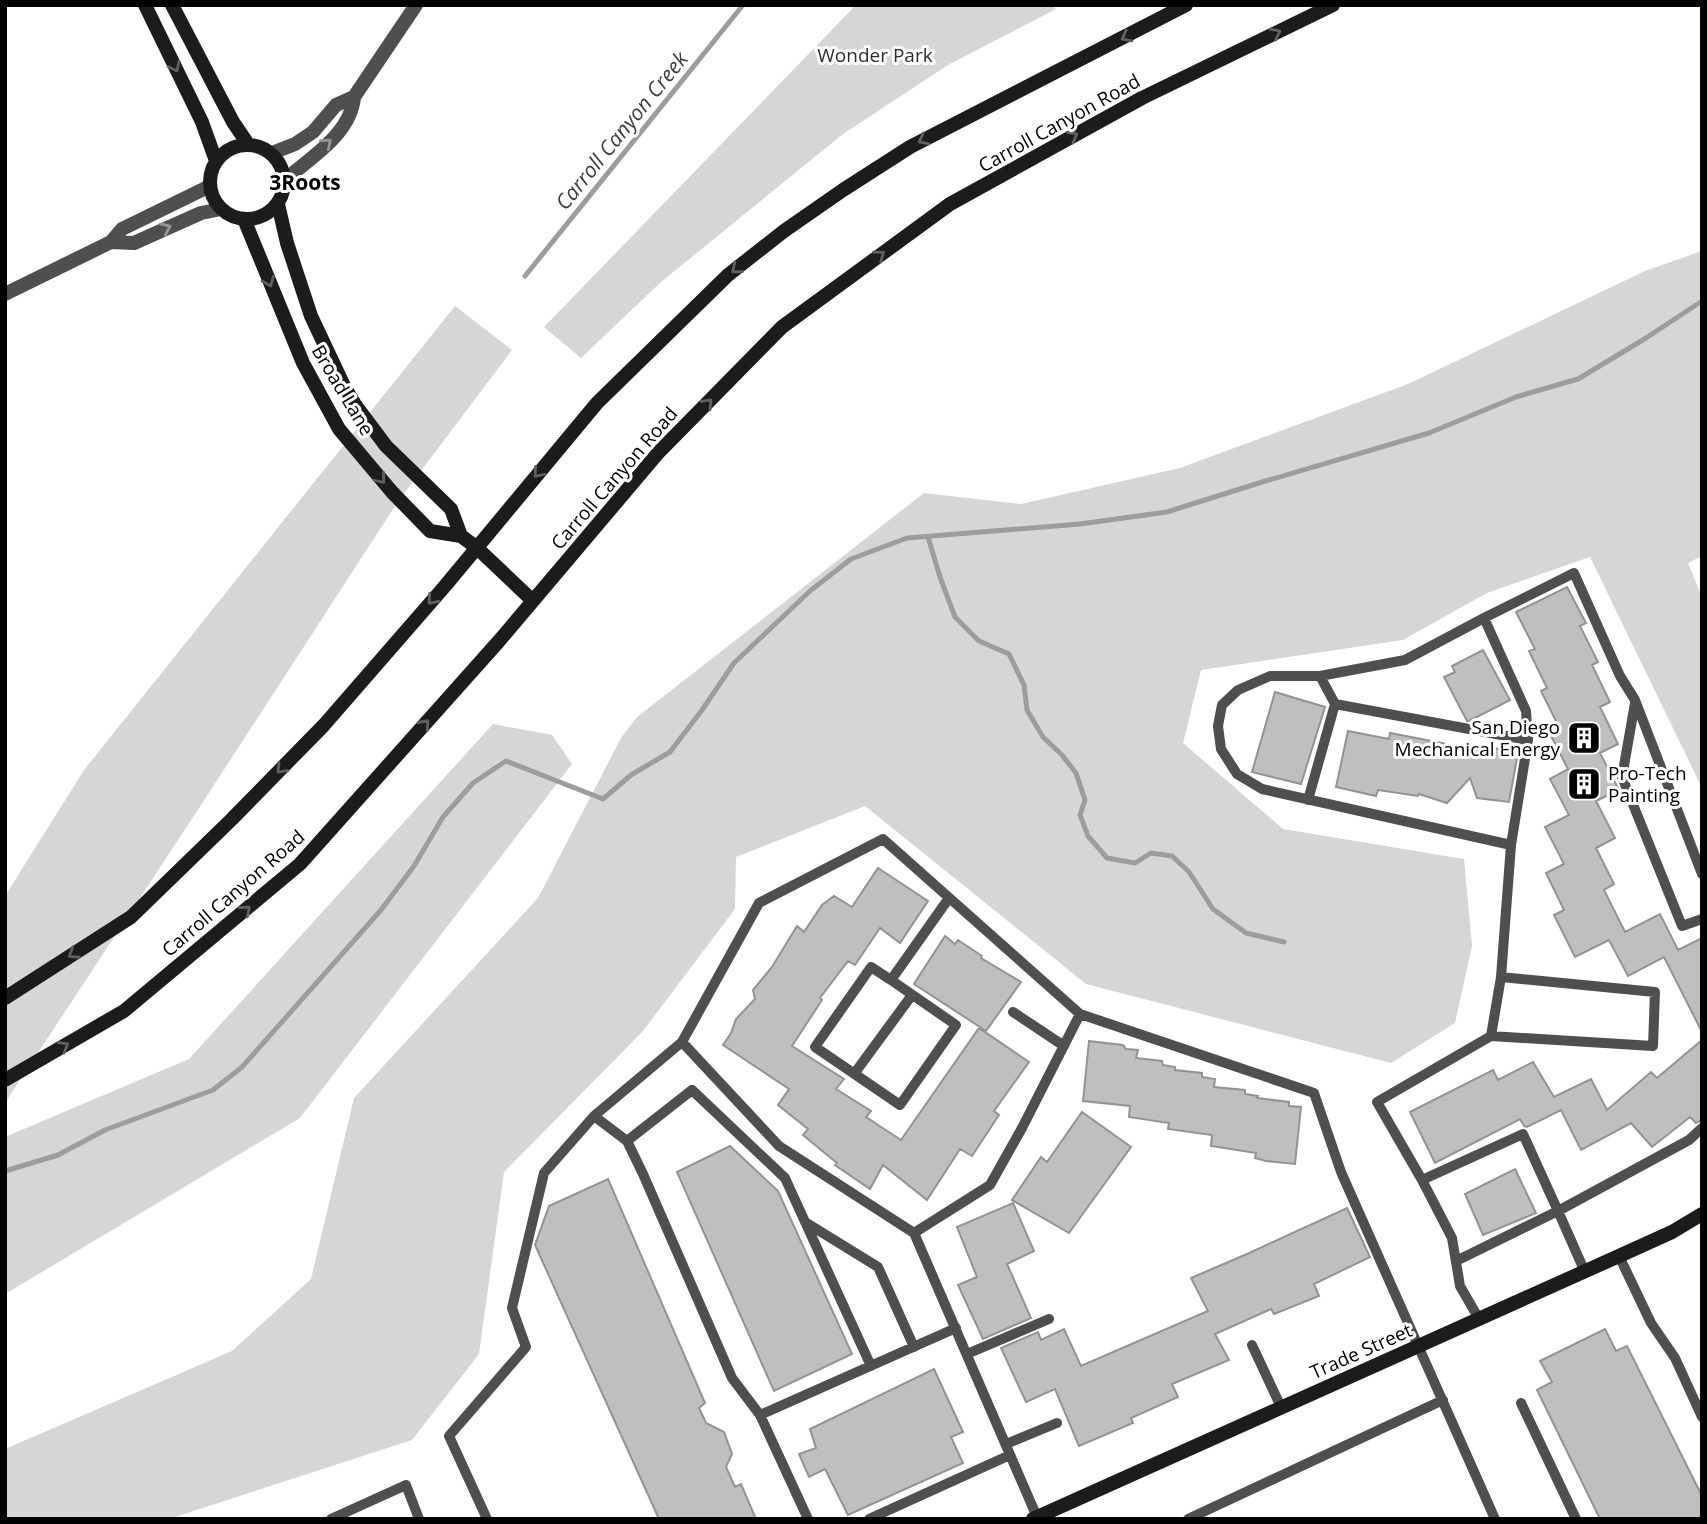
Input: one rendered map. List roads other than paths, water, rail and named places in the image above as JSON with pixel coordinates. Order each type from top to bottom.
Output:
[{"type":"main road","points":[[145,5],[206,132],[216,162]]},
{"type":"main road","points":[[172,5],[233,122],[248,144]]},
{"type":"main road","points":[[5,998],[131,916],[232,819],[324,725],[597,402],[728,275],[784,231],[910,147],[1186,5]]},
{"type":"main road","name":"Carroll Canyon Road","points":[[5,1080],[124,1011],[300,864],[533,601],[659,453],[782,327],[950,204],[1142,98],[1333,5]]},
{"type":"main road","points":[[248,144],[272,153],[283,170],[285,180],[278,204],[257,218],[244,219],[221,209],[210,186],[211,173],[224,152],[248,144]]},
{"type":"main road","name":"Broad Lane","points":[[278,204],[287,243],[311,316],[356,407],[386,446],[451,509],[461,536]]},
{"type":"main road","name":"Broad Lane","points":[[244,219],[303,363],[339,429],[392,492],[430,531],[461,536],[533,601]]},
{"type":"main road","name":"Trade Street","points":[[1035,1518],[1585,1272],[1672,1232],[1702,1214]]},
{"type":"street","points":[[285,180],[337,135],[353,110],[354,97],[416,5]]},
{"type":"street","points":[[272,153],[295,144],[313,132],[336,105],[354,97]]},
{"type":"street","points":[[5,294],[111,242],[122,229],[210,186]]},
{"type":"street","points":[[111,242],[134,243],[201,213],[221,209]]},
{"type":"lane","points":[[1511,845],[1262,789],[1237,774],[1222,749],[1218,726],[1222,705],[1238,690],[1270,676],[1320,676],[1405,660],[1574,573],[1620,676],[1635,700],[1702,874]]},
{"type":"lane","points":[[1484,618],[1526,711],[1528,740],[1511,845],[1501,977],[1491,1036]]},
{"type":"lane","points":[[1308,800],[1335,704],[1320,676]]},
{"type":"lane","points":[[1635,700],[1622,777],[1682,926],[1702,919]]},
{"type":"lane","points":[[1335,704],[1528,740]]},
{"type":"lane","points":[[487,1519],[449,1436],[526,1348],[512,1308],[544,1173],[594,1116],[682,1042],[759,903],[883,839],[1080,1014],[1314,1093],[1341,1172],[1495,1519]]},
{"type":"lane","points":[[891,980],[949,898]]},
{"type":"lane","points":[[871,967],[891,980],[956,1025],[900,1105],[815,1047],[871,967]]},
{"type":"lane","points":[[1479,1319],[1460,1286],[1451,1238],[1422,1180],[1377,1102],[1491,1036],[1653,1046],[1655,992],[1501,977]]},
{"type":"lane","points":[[854,1074],[912,995]]},
{"type":"lane","points":[[1013,1012],[1064,1046]]},
{"type":"lane","points":[[914,1233],[990,1185],[1080,1014]]},
{"type":"lane","points":[[682,1042],[779,1146],[914,1233],[1008,1449],[1035,1518]]},
{"type":"lane","points":[[627,1140],[692,1090],[785,1178],[871,1366]]},
{"type":"lane","points":[[594,1116],[627,1140],[732,1378],[760,1415],[808,1519]]},
{"type":"lane","points":[[1456,1261],[1558,1211],[1689,1140],[1702,1128]]},
{"type":"lane","points":[[1422,1180],[1523,1134],[1585,1272]]},
{"type":"lane","points":[[805,1222],[878,1267],[914,1347]]},
{"type":"lane","points":[[1619,1256],[1651,1324],[1675,1358],[1702,1417]]},
{"type":"lane","points":[[967,1354],[1049,1319]]},
{"type":"lane","points":[[760,1415],[956,1328]]},
{"type":"lane","points":[[1252,1345],[1281,1407]]},
{"type":"lane","points":[[1188,1519],[1443,1400]]},
{"type":"lane","points":[[1521,1403],[1576,1519]]},
{"type":"lane","points":[[869,1519],[1057,1423]]},
{"type":"lane","points":[[331,1519],[406,1485],[419,1519]]},
{"type":"lane","points":[[1215,1506],[1221,1519]]},
{"type":"waterway","name":"Carroll Canyon Creek","points":[[525,276],[743,5]]},
{"type":"waterway","points":[[5,1171],[58,1155],[105,1130],[213,1090],[242,1067],[381,910],[414,866],[443,817],[473,783],[506,761],[603,799],[631,775],[670,752],[734,663],[810,591],[851,559],[907,538],[1080,524],[1167,512],[1429,433],[1516,397],[1578,379],[1702,301]]},
{"type":"waterway","points":[[928,537],[955,617],[979,641],[1009,654],[1024,685],[1027,710],[1043,737],[1076,773],[1085,800],[1080,815],[1088,836],[1107,858],[1135,863],[1151,853],[1172,856],[1189,872],[1213,909],[1246,933],[1284,942]]},
{"type":"place","name":"San Diego Mechanical Energy","points":[[1584,738]]},
{"type":"place","name":"Pro-Tech Painting","points":[[1584,784]]},
{"type":"district","name":"3Roots","points":[[305,183]]},
{"type":"park label","name":"Wonder Park","points":[[875,55]]}]
